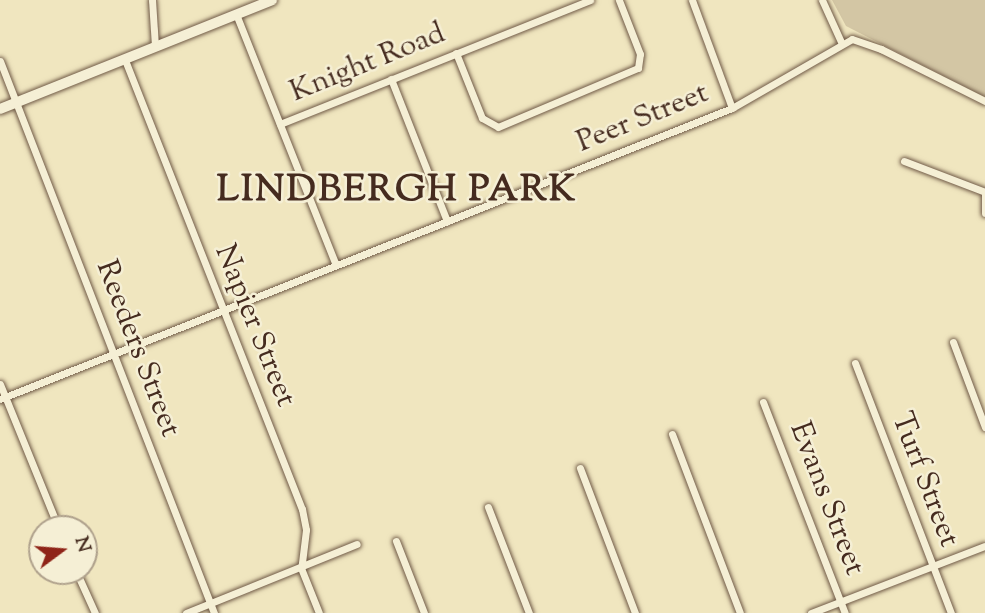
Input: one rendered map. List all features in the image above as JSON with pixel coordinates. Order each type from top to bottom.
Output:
[{"type":"street","points":[[152,0],[155,47]]},
{"type":"street","points":[[0,109],[272,0]]},
{"type":"street","name":"Knight Road","points":[[280,124],[590,0]]},
{"type":"street","points":[[456,53],[482,118],[489,125],[498,127],[622,78],[638,68],[640,54],[619,0]]},
{"type":"street","points":[[692,0],[733,108]]},
{"type":"street","points":[[822,0],[842,44],[862,40],[985,102]]},
{"type":"street","points":[[236,14],[336,265]]},
{"type":"street","name":"Peer Street","points":[[3,398],[733,108],[842,44]]},
{"type":"street","name":"Napier Street","points":[[125,60],[302,509],[306,530],[301,568],[319,613]]},
{"type":"street","name":"Reeders Street","points":[[0,61],[214,613]]},
{"type":"street","points":[[391,79],[447,221]]},
{"type":"street","points":[[904,160],[985,193],[985,213]]},
{"type":"street","points":[[953,342],[985,427]]},
{"type":"street","name":"Turf Street","points":[[855,363],[951,613]]},
{"type":"street","points":[[0,384],[3,398],[53,515]]},
{"type":"street","name":"Evans Street","points":[[763,402],[845,613]]},
{"type":"street","points":[[672,434],[740,613]]},
{"type":"street","points":[[580,468],[635,613]]},
{"type":"street","points":[[488,507],[529,613]]},
{"type":"street","points":[[396,541],[424,613]]},
{"type":"street","points":[[186,613],[357,544]]},
{"type":"street","points":[[811,613],[985,546]]},
{"type":"street","points":[[82,585],[94,613]]},
{"type":"shaded area","points":[[832,0],[985,0],[985,97],[846,26]]},
{"type":"district","name":"LINDBERGH PARK","points":[[397,191]]}]
